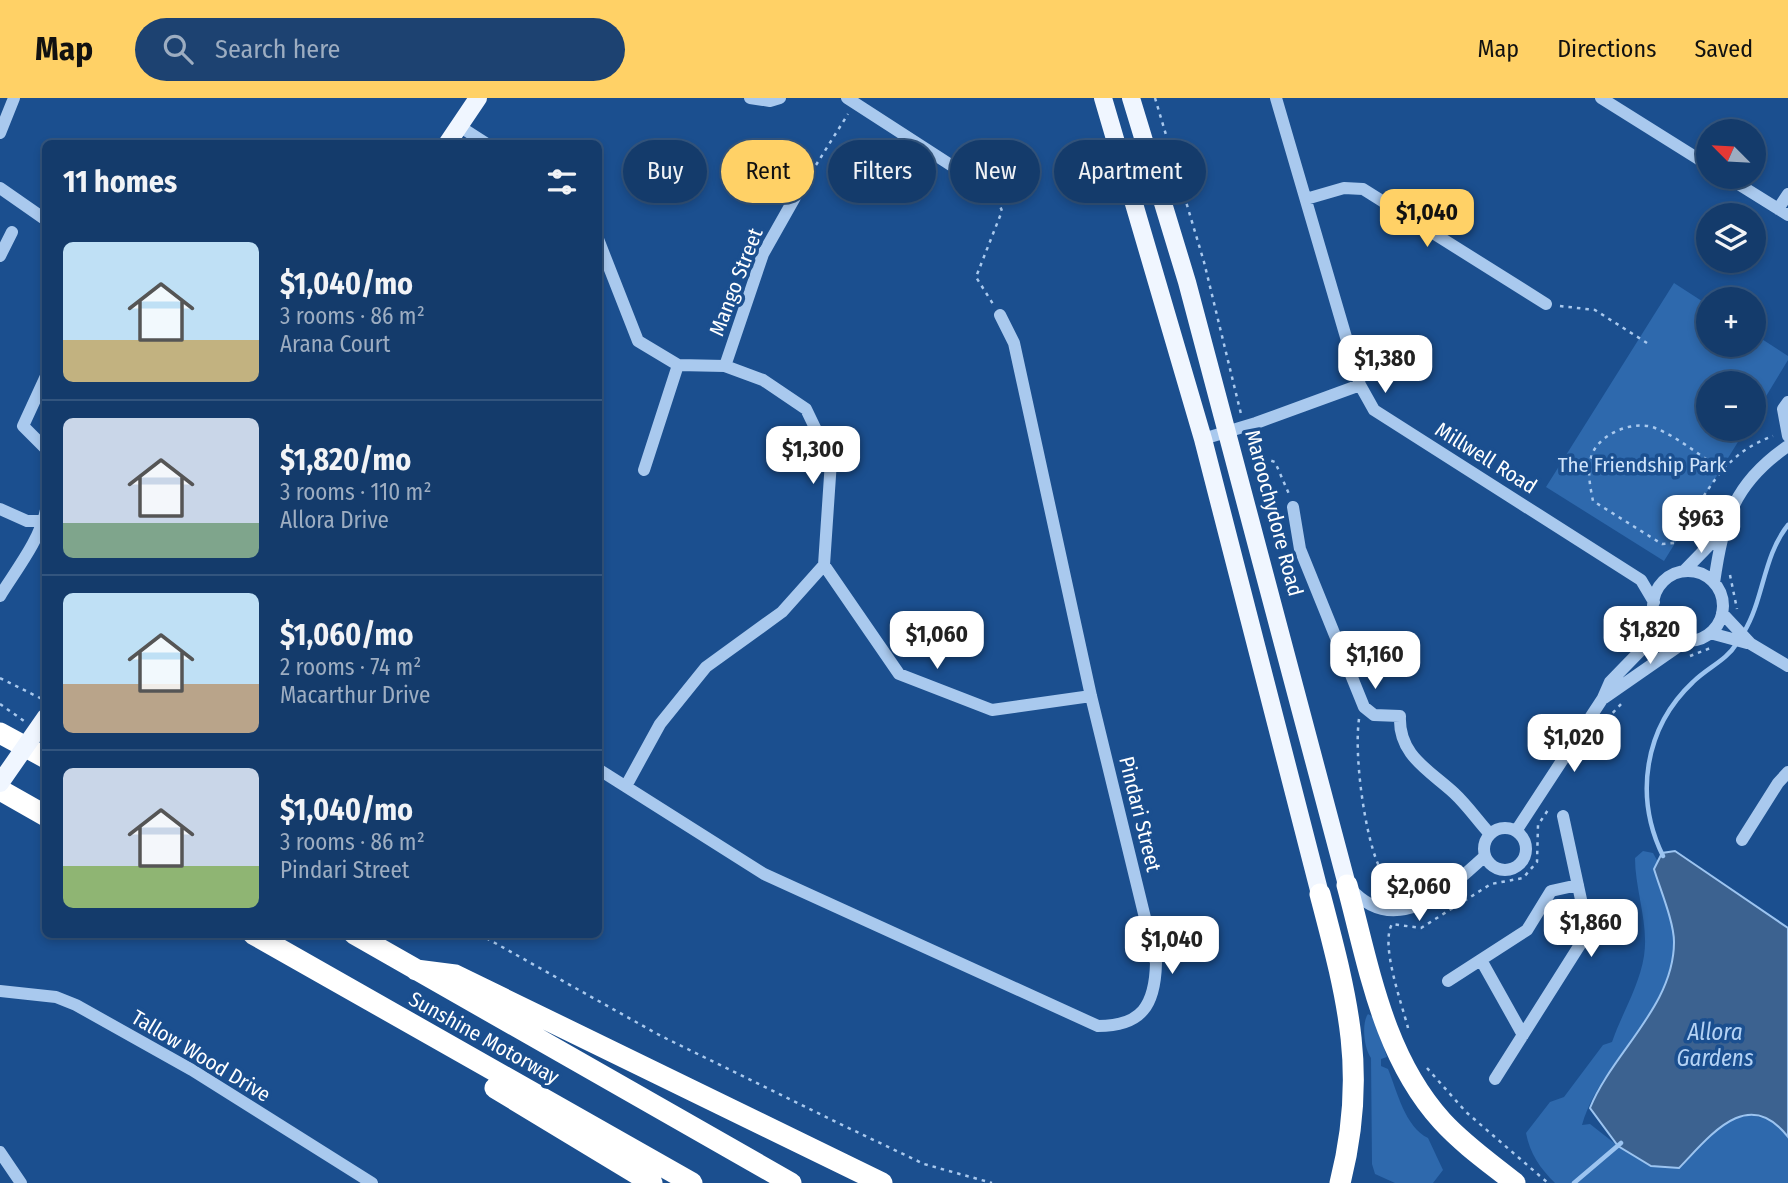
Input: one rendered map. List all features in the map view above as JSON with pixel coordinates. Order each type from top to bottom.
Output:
[{"type":"highway","points":[[0,733],[42,756]]},
{"type":"highway","points":[[0,790],[42,814]]},
{"type":"highway","name":"Maroochydore Road","points":[[1348,885],[1376,997],[1403,1065],[1448,1127],[1516,1183]]},
{"type":"highway","points":[[1321,894],[1347,996],[1355,1059],[1352,1125],[1340,1183]]},
{"type":"highway","name":"Sunshine Motorway","points":[[260,938],[692,1183]]},
{"type":"highway","name":"Sunshine Motorway","points":[[361,938],[791,1183]]},
{"type":"highway","points":[[416,970],[455,975],[883,1183]]},
{"type":"highway","points":[[355,993],[382,1022],[652,1183]]},
{"type":"main road","points":[[450,140],[478,98]]},
{"type":"main road","points":[[1103,98],[1151,251],[1203,439],[1321,894]]},
{"type":"main road","name":"Maroochydore Road","points":[[1130,98],[1187,282],[1348,885]]},
{"type":"main road","points":[[0,783],[40,722]]},
{"type":"street","points":[[0,133],[13,98]]},
{"type":"street","points":[[750,98],[770,101],[779,98]]},
{"type":"street","name":"Millwell Road","points":[[1276,98],[1360,385],[1374,410],[1641,580],[1654,608]]},
{"type":"street","points":[[1601,98],[1696,157]]},
{"type":"street","points":[[851,100],[950,164]]},
{"type":"street","points":[[459,125],[481,140]]},
{"type":"street","points":[[0,188],[42,217]]},
{"type":"street","points":[[1306,199],[1344,188],[1363,189],[1546,304]]},
{"type":"street","points":[[1746,189],[1783,212],[1788,194]]},
{"type":"street","name":"Mango Street","points":[[725,366],[763,254],[792,203]]},
{"type":"street","points":[[0,256],[12,232]]},
{"type":"street","points":[[602,249],[638,341],[678,365],[725,366],[763,380],[806,409],[831,461],[824,565],[782,612],[706,667],[660,723],[626,786]]},
{"type":"street","name":"Pindari Street","points":[[602,771],[764,874],[1098,1026],[1122,1026],[1144,1009],[1155,988],[1156,963],[1091,696],[1014,343],[1000,316]]},
{"type":"street","points":[[644,470],[678,365]]},
{"type":"street","points":[[42,385],[23,426],[42,445]]},
{"type":"street","points":[[1203,439],[1360,385]]},
{"type":"street","points":[[1787,433],[1783,409],[1788,402]]},
{"type":"street","points":[[1714,583],[1721,533],[1731,505],[1747,482],[1788,446]]},
{"type":"street","points":[[1293,507],[1300,549],[1362,703],[1374,715],[1400,716],[1401,732],[1409,753],[1456,795],[1490,834]]},
{"type":"street","points":[[0,509],[27,522],[42,516]]},
{"type":"street","points":[[0,596],[42,520]]},
{"type":"street","points":[[1684,572],[1721,533]]},
{"type":"street","points":[[824,565],[899,674],[992,710],[1091,696]]},
{"type":"street","points":[[1641,580],[1697,572],[1714,583],[1722,600],[1722,613],[1731,632],[1788,666]]},
{"type":"street","points":[[1516,831],[1603,698],[1610,682],[1643,649],[1658,589],[1668,578]]},
{"type":"street","points":[[1654,608],[1666,633],[1686,641]]},
{"type":"street","points":[[1710,633],[1722,613]]},
{"type":"street","points":[[1603,698],[1686,641],[1710,633],[1731,632]]},
{"type":"street","points":[[1742,840],[1778,783],[1788,772]]},
{"type":"street","points":[[1495,1079],[1588,932],[1563,816]]},
{"type":"street","points":[[1502,828],[1516,831],[1527,846],[1525,858],[1516,868],[1498,870],[1485,856],[1485,845],[1490,834],[1502,828]]},
{"type":"street","points":[[1348,885],[1376,908],[1399,912],[1436,894],[1466,875],[1485,856]]},
{"type":"street","points":[[1448,981],[1527,930],[1551,891],[1578,885]]},
{"type":"street","points":[[1481,960],[1523,1035]]},
{"type":"street","name":"Tallow Wood Drive","points":[[0,991],[56,997],[76,1005],[192,1070],[372,1183]]},
{"type":"street","points":[[0,1153],[21,1183]]},
{"type":"path","points":[[1155,98],[1204,262],[1239,399]]},
{"type":"path","points":[[814,164],[851,100]]},
{"type":"path","points":[[999,203],[1002,211],[975,276],[1000,316]]},
{"type":"path","points":[[1546,304],[1595,310],[1647,343]]},
{"type":"path","points":[[1721,469],[1654,428],[1632,425],[1609,436],[1593,452],[1589,480],[1593,501],[1662,544],[1675,543],[1721,469],[1762,440],[1787,433]]},
{"type":"path","points":[[1252,454],[1275,462],[1293,507]]},
{"type":"path","points":[[1680,659],[1718,645],[1731,632],[1739,618],[1728,567]]},
{"type":"path","points":[[0,678],[40,698],[42,695]]},
{"type":"path","points":[[1601,726],[1628,696]]},
{"type":"path","points":[[1362,703],[1356,737],[1358,770],[1377,862],[1395,890],[1399,912]]},
{"type":"path","points":[[0,705],[40,722]]},
{"type":"path","points":[[1409,1033],[1388,948],[1387,932],[1392,924],[1421,928],[1491,884],[1516,881],[1530,872],[1537,862],[1538,825],[1552,803]]},
{"type":"path","points":[[487,938],[661,1036],[849,1129],[924,1164],[992,1183]]},
{"type":"path","points":[[1421,1059],[1466,1112],[1548,1183]]},
{"type":"green space","name":"The Friendship Park","points":[[1674,283],[1696,297],[1696,357],[1766,357],[1766,342],[1788,356],[1766,396],[1766,371],[1696,371],[1696,441],[1739,441],[1664,561],[1546,487]]},
{"type":"green space","points":[[1643,851],[1653,853],[1658,862],[1654,869],[1674,935],[1670,969],[1649,1015],[1604,1079],[1591,1101],[1582,1125],[1590,1124],[1618,1146],[1679,1168],[1725,1121],[1745,1114],[1776,1121],[1788,1137],[1788,1183],[1555,1183],[1540,1166],[1530,1148],[1526,1133],[1550,1102],[1564,1097],[1603,1045],[1612,1042],[1634,989],[1642,967],[1645,944],[1635,858]]},
{"type":"green space","points":[[1368,1014],[1373,1017],[1387,1057],[1381,1059],[1381,1066],[1388,1069],[1408,1117],[1413,1126],[1428,1138],[1443,1170],[1433,1183],[1395,1183],[1375,1174],[1372,1164],[1371,1058],[1364,1034]]},
{"type":"water","name":"Allora Gardens","points":[[1675,851],[1788,928],[1788,1137],[1773,1122],[1758,1115],[1744,1116],[1717,1130],[1679,1168],[1651,1166],[1618,1146],[1590,1108],[1612,1068],[1664,987],[1674,942],[1669,915],[1654,869],[1662,853]]},
{"type":"waterway","points":[[1744,632],[1756,606],[1773,550],[1788,525]]},
{"type":"waterway","points":[[1663,856],[1654,833],[1647,787],[1654,742],[1676,700],[1693,682],[1728,655],[1737,643]]},
{"type":"waterway","points":[[1574,1183],[1621,1143]]}]
